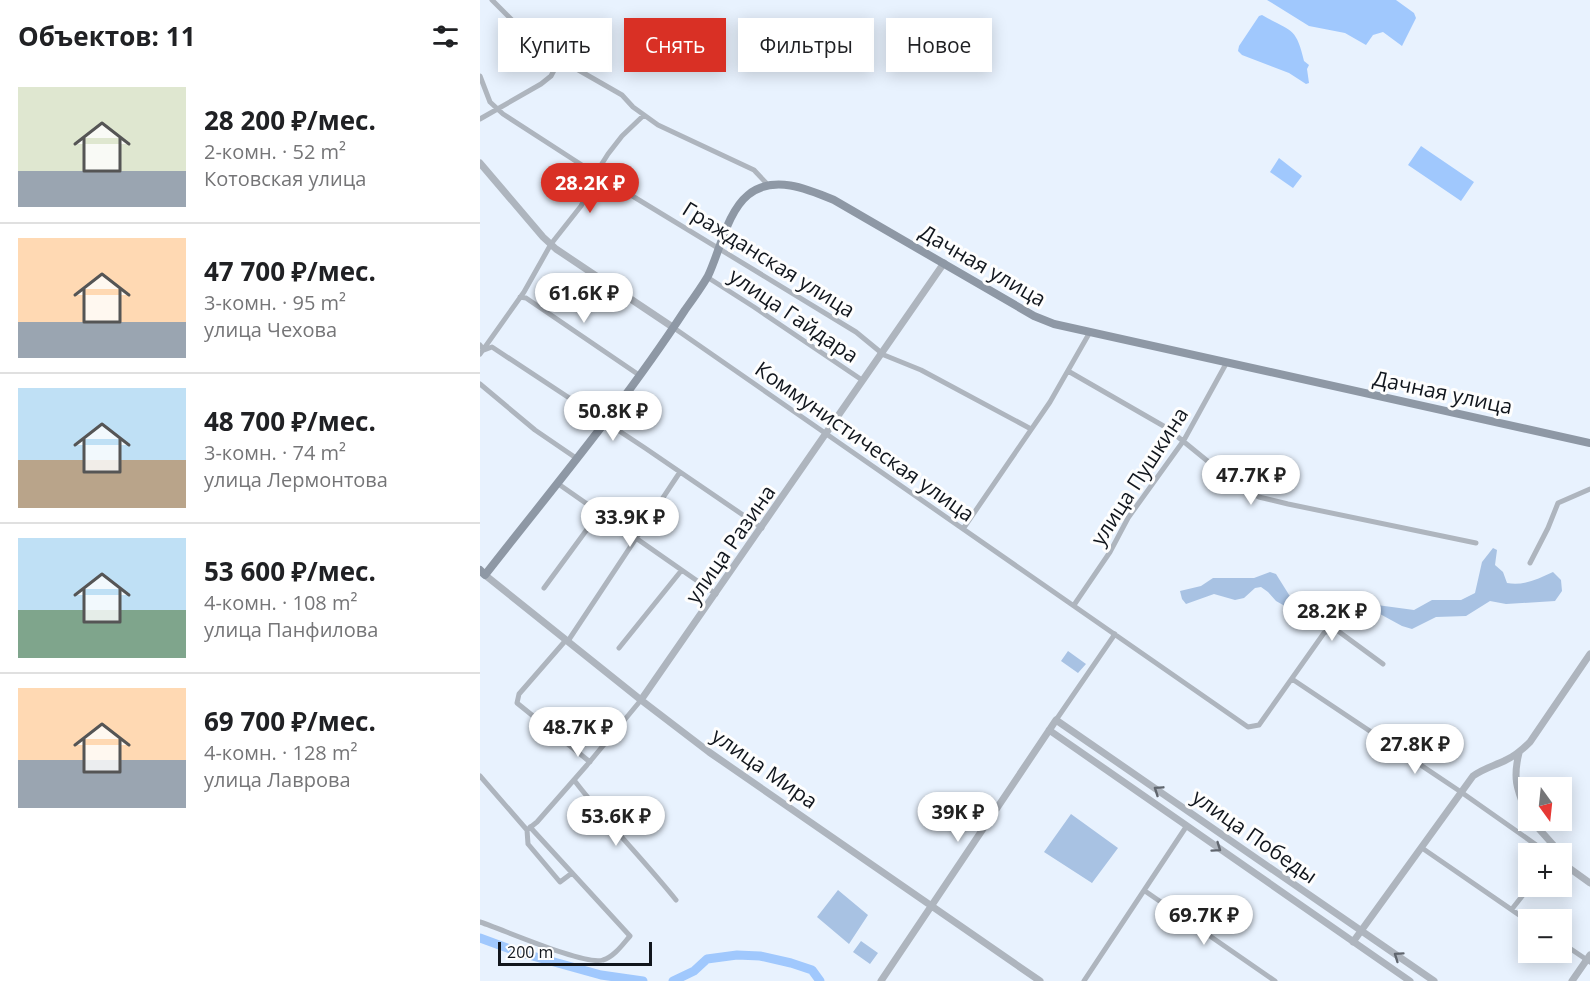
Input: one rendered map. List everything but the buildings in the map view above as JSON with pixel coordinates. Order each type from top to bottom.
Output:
[{"type":"main road","points":[[483,572],[576,458],[674,328],[707,277],[735,210],[748,195],[769,186]]},
{"type":"main road","name":"Дачная улица","points":[[769,186],[801,187],[834,200],[1034,316],[1053,324],[1590,443]]},
{"type":"street","points":[[492,0],[510,18]]},
{"type":"street","points":[[480,119],[541,84],[553,72]]},
{"type":"street","points":[[582,72],[622,95],[633,107],[658,125],[754,170],[769,186]]},
{"type":"street","name":"Гражданская улица","points":[[480,76],[490,102],[498,109],[596,173],[856,332],[881,352],[921,370],[1031,429]]},
{"type":"street","points":[[482,352],[520,297],[551,244],[581,206],[596,179],[596,173],[608,154],[622,136],[644,115]]},
{"type":"street","name":"Коммунистическая улица","points":[[480,163],[551,244],[1248,727],[1259,725],[1292,679]]},
{"type":"street","name":"улица Разина","points":[[529,828],[590,762],[641,700],[762,529],[944,263]]},
{"type":"street","name":"улица Гайдара","points":[[707,277],[862,380]]},
{"type":"street","points":[[520,297],[526,298],[639,375]]},
{"type":"street","points":[[963,529],[1031,429],[1090,332]]},
{"type":"street","points":[[480,345],[482,352]]},
{"type":"street","points":[[482,352],[492,347],[762,529]]},
{"type":"street","name":"улица Пушкина","points":[[1074,606],[1110,552],[1128,518],[1184,440],[1227,362]]},
{"type":"street","points":[[1068,371],[1167,428],[1243,490],[1259,497],[1476,543]]},
{"type":"street","points":[[480,384],[535,430],[576,458]]},
{"type":"street","points":[[590,762],[517,703],[519,694],[567,640],[680,472]]},
{"type":"street","points":[[556,483],[716,594]]},
{"type":"street","points":[[1530,563],[1558,503],[1590,489]]},
{"type":"street","points":[[544,588],[599,513]]},
{"type":"street","points":[[619,648],[681,571]]},
{"type":"street","name":"улица Мира","points":[[483,572],[709,752],[1040,981]]},
{"type":"street","points":[[1383,664],[1338,631],[1330,630],[1324,633],[1292,679],[1533,843]]},
{"type":"street","points":[[881,981],[1115,634]]},
{"type":"street","points":[[1353,942],[1473,776],[1482,769],[1503,762],[1519,753],[1544,725],[1590,654]]},
{"type":"street","name":"улица Победы","points":[[1056,720],[1434,981]]},
{"type":"street","name":"улица Победы","points":[[1049,730],[1410,981]]},
{"type":"street","points":[[1518,790],[1515,771],[1519,753]]},
{"type":"street","points":[[480,776],[630,936],[613,954],[602,961],[589,960],[539,945],[480,922]]},
{"type":"street","points":[[574,780],[602,816],[640,855],[676,900]]},
{"type":"street","points":[[1084,981],[1186,827]]},
{"type":"street","points":[[529,828],[528,844],[560,882],[572,873]]},
{"type":"street","points":[[1540,831],[1550,843]]},
{"type":"street","points":[[1422,848],[1518,914]]},
{"type":"street","points":[[1572,869],[1590,883]]},
{"type":"street","points":[[1145,891],[1275,981]]},
{"type":"street","points":[[1512,909],[1521,897]]},
{"type":"street","points":[[1572,949],[1589,959],[1572,981]]},
{"type":"shaded area","points":[[1267,0],[1396,0],[1414,13],[1416,18],[1402,46],[1383,32],[1373,35],[1366,45],[1345,33],[1309,26]]},
{"type":"shaded area","points":[[1262,15],[1291,31],[1295,36],[1304,61],[1309,65],[1307,69],[1309,83],[1306,84],[1289,73],[1242,55],[1238,51],[1259,16]]},
{"type":"shaded area","points":[[1421,146],[1474,182],[1461,201],[1408,165]]},
{"type":"shaded area","points":[[1279,158],[1302,176],[1293,188],[1270,172]]},
{"type":"shaded area","points":[[1493,548],[1497,550],[1495,565],[1503,572],[1507,583],[1525,583],[1553,572],[1561,580],[1562,591],[1555,601],[1506,604],[1490,601],[1466,616],[1436,617],[1412,629],[1380,614],[1337,618],[1299,614],[1276,601],[1261,587],[1255,588],[1244,598],[1235,600],[1214,594],[1186,604],[1180,591],[1201,586],[1213,578],[1254,578],[1270,572],[1276,574],[1291,598],[1305,601],[1323,596],[1414,610],[1432,600],[1461,600],[1475,593],[1482,562]]},
{"type":"shaded area","points":[[1068,651],[1086,664],[1078,673],[1061,661]]},
{"type":"shaded area","points":[[1071,814],[1118,848],[1092,883],[1044,852]]},
{"type":"shaded area","points":[[838,890],[868,915],[849,944],[817,917]]},
{"type":"shaded area","points":[[861,941],[878,953],[870,964],[853,952]]},
{"type":"waterway","points":[[480,938],[518,952],[601,975],[643,981]]},
{"type":"waterway","points":[[673,981],[694,971],[707,959],[737,955],[760,956],[791,963],[812,970],[820,981]]}]
